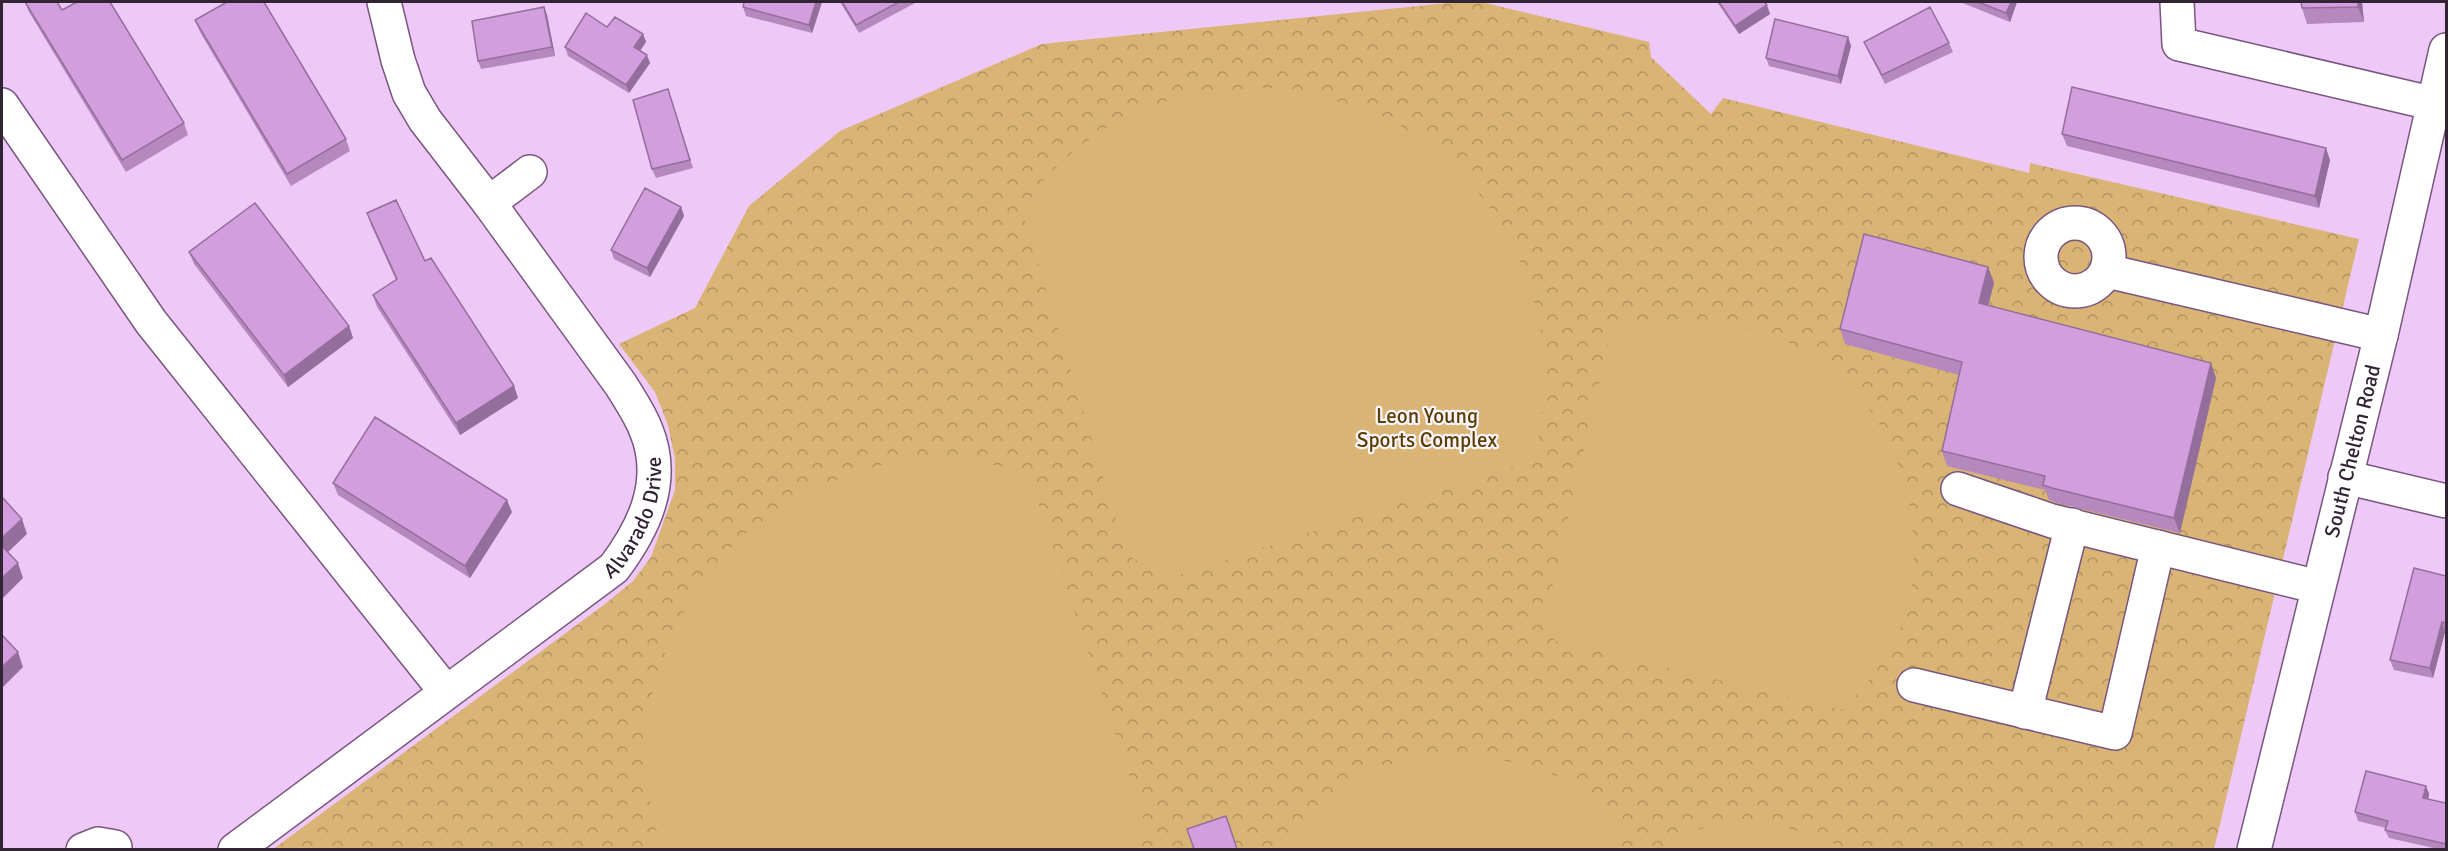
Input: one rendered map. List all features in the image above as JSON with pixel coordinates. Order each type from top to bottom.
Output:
[{"type":"street","name":"Alvarado Drive","points":[[235,849],[614,568],[630,547],[651,502],[654,475],[647,431],[636,409],[489,203],[425,120],[410,93],[398,60],[384,2]]},
{"type":"street","points":[[2177,2],[2179,44],[2435,104]]},
{"type":"street","name":"South Chelton Road","points":[[2254,849],[2381,335],[2446,50]]},
{"type":"street","points":[[2,105],[151,322],[446,692]]},
{"type":"street","points":[[489,203],[530,172]]},
{"type":"street","points":[[2107,271],[2381,335]]},
{"type":"street","points":[[2345,477],[2446,501]]},
{"type":"street","points":[[1958,489],[2052,521],[2318,587]]},
{"type":"street","points":[[2025,711],[2072,525]]},
{"type":"street","points":[[1914,685],[2115,733],[2158,547]]},
{"type":"street","points":[[83,849],[98,844],[115,847]]},
{"type":"green space","name":"Leon Young Sports Complex","points":[[1458,2],[1481,2],[1649,42],[1651,57],[1711,114],[1723,98],[2029,173],[2030,163],[2359,239],[2214,849],[272,850],[633,581],[651,557],[675,490],[675,459],[668,425],[655,392],[619,344],[695,308],[749,206],[840,131],[1042,44]]},
{"type":"green space","points":[[1239,89],[1293,89],[1378,114],[1422,140],[1449,162],[1473,187],[1494,214],[1511,243],[1536,307],[1543,342],[1544,386],[1535,459],[1168,579],[1127,555],[1022,211],[1047,175],[1082,144],[1128,115],[1177,98]]},
{"type":"green space","points":[[1694,319],[1744,327],[1774,336],[1802,349],[1827,366],[1849,385],[1868,407],[1896,458],[1905,486],[1913,531],[1913,575],[1908,604],[1899,632],[1888,653],[1844,710],[1555,641],[1547,631],[1544,622],[1612,329],[1648,320]]},
{"type":"green space","points":[[952,458],[1011,468],[1029,475],[1145,823],[1135,849],[661,849],[646,778],[647,722],[661,664],[672,635],[686,608],[717,562],[738,540],[763,521],[826,485],[880,465],[908,460]]},
{"type":"green space","points":[[1449,755],[1481,757],[1528,766],[1580,788],[1623,817],[1616,849],[1283,849],[1307,819],[1337,793],[1354,782],[1407,760]]},
{"type":"green space","points":[[1744,821],[1782,826],[1850,849],[1678,849],[1681,837],[1689,833],[1719,824]]},
{"type":"building","points":[[25,2],[57,2],[62,10],[77,2],[110,2],[184,123],[122,160]]},
{"type":"building","points":[[227,2],[264,2],[346,139],[287,174],[195,20]]},
{"type":"building","points":[[744,2],[816,2],[809,25],[743,7]]},
{"type":"building","points":[[842,2],[899,2],[856,25]]},
{"type":"building","points":[[1719,2],[1764,2],[1767,5],[1735,26]]},
{"type":"building","points":[[1978,2],[2011,2],[2006,13]]},
{"type":"building","points":[[2301,2],[2358,2],[2358,7],[2302,8]]},
{"type":"building","points":[[544,7],[552,47],[478,61],[472,21]]},
{"type":"building","points":[[1930,7],[1949,43],[1882,75],[1864,42]]},
{"type":"building","points":[[586,13],[607,27],[615,17],[643,34],[634,47],[647,55],[626,85],[565,47]]},
{"type":"building","points":[[1775,19],[1848,37],[1838,76],[1766,58]]},
{"type":"building","points":[[2072,87],[2326,148],[2315,196],[2062,134]]},
{"type":"building","points":[[668,89],[690,160],[652,169],[633,100]]},
{"type":"building","points":[[645,188],[681,207],[647,268],[611,250]]},
{"type":"building","points":[[396,200],[425,261],[431,258],[514,386],[456,423],[373,295],[397,279],[367,213]]},
{"type":"building","points":[[255,203],[349,326],[284,375],[189,252]]},
{"type":"building","points":[[1864,234],[1988,267],[1979,303],[2211,363],[2174,518],[2052,488],[2043,485],[2045,476],[1942,451],[1962,362],[1840,329]]},
{"type":"building","points":[[375,417],[507,500],[465,566],[333,483]]},
{"type":"building","points":[[2,497],[22,519],[2,538]]},
{"type":"building","points":[[2,546],[18,563],[2,578]]},
{"type":"building","points":[[2414,568],[2446,576],[2446,623],[2442,622],[2430,668],[2390,660]]},
{"type":"building","points":[[2,635],[18,652],[2,667]]},
{"type":"building","points":[[2366,771],[2426,786],[2423,798],[2446,803],[2446,844],[2385,830],[2388,821],[2355,812]]},
{"type":"building","points":[[1226,816],[1237,849],[1194,849],[1187,829]]}]
